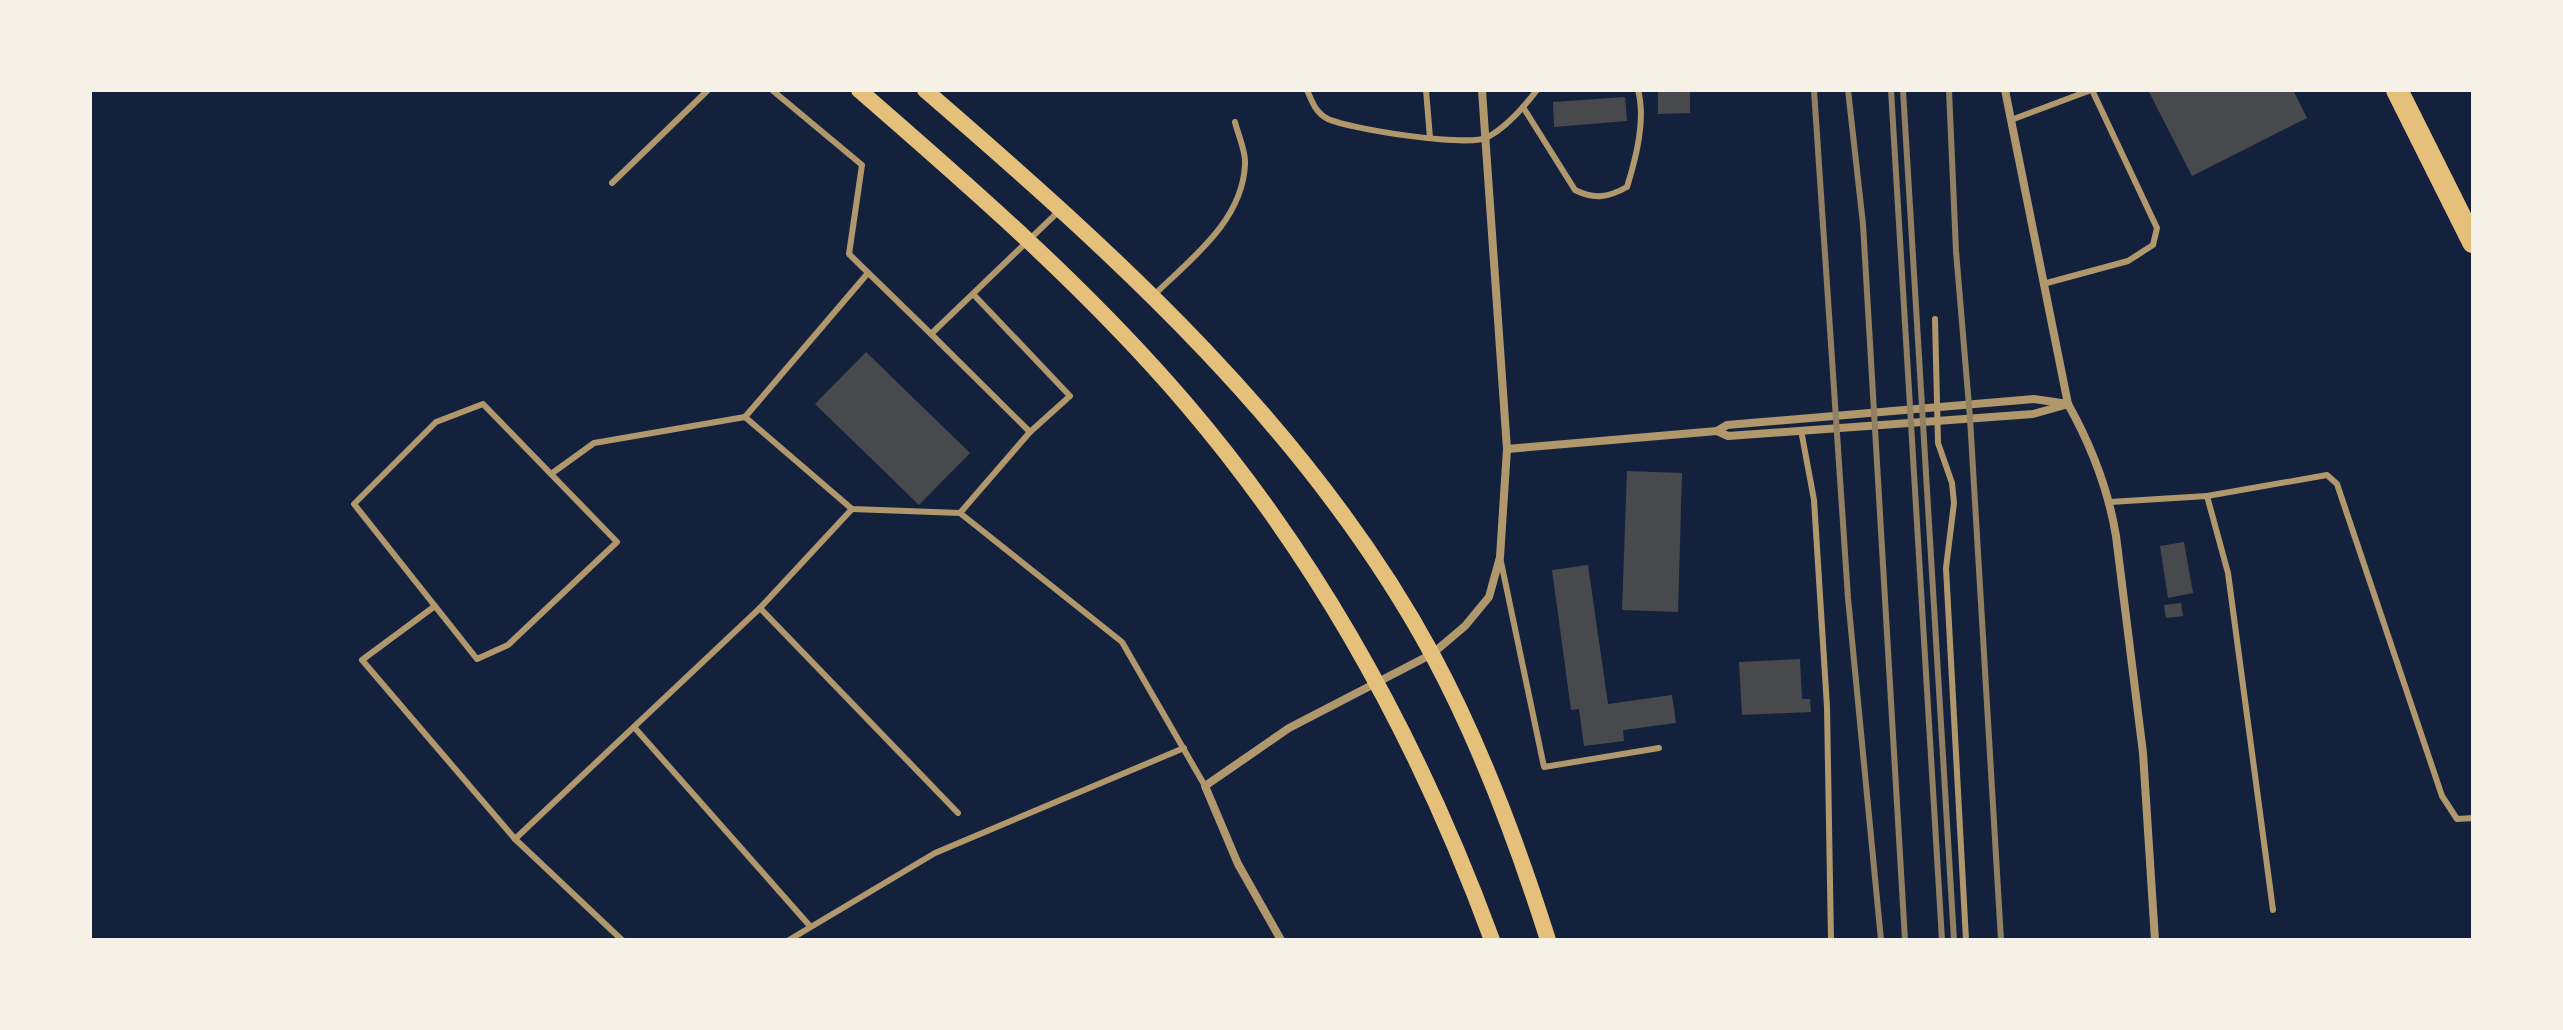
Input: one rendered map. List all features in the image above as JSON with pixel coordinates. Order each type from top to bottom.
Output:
[{"type":"highway","points":[[2397,90],[2473,242]]},
{"type":"main road","points":[[859,90],[1027,242],[1140,352],[1188,406],[1277,522],[1378,684],[1440,809],[1492,940]]},
{"type":"main road","points":[[925,90],[1152,297],[1246,392],[1309,468],[1364,544],[1432,654],[1486,767],[1548,940]]},
{"type":"street","points":[[1281,940],[1238,864],[1205,786],[1289,728],[1432,654],[1465,626],[1489,597],[1500,557],[1507,449],[1482,90]]},
{"type":"street","points":[[2005,90],[2068,404],[2094,451],[2110,502],[2124,578],[2143,753],[2155,940]]},
{"type":"street","points":[[1507,449],[1717,431],[1727,425],[2034,399],[2068,404]]},
{"type":"street","points":[[1717,431],[1728,436],[2033,414],[2068,404]]},
{"type":"lane","points":[[612,183],[708,90]]},
{"type":"lane","points":[[772,90],[862,165],[849,254],[1030,432]]},
{"type":"lane","points":[[1307,90],[1315,108],[1328,119],[1430,138],[1486,139],[1523,107],[1537,90]]},
{"type":"lane","points":[[1426,90],[1430,138]]},
{"type":"lane","points":[[1523,107],[1575,190],[1589,197],[1611,196],[1627,187],[1635,161],[1641,102],[1638,90]]},
{"type":"lane","points":[[2011,120],[2092,90],[2157,228],[2153,245],[2128,261],[2042,285]]},
{"type":"lane","points":[[1152,297],[1205,245],[1239,201],[1246,162],[1235,122]]},
{"type":"lane","points":[[931,334],[1059,211]]},
{"type":"lane","points":[[551,474],[594,443],[745,417],[868,273]]},
{"type":"lane","points":[[960,513],[1030,432],[1070,396],[974,295]]},
{"type":"lane","points":[[1935,319],[1938,443],[1952,483],[1954,503],[1946,568],[1966,940]]},
{"type":"lane","points":[[483,404],[617,542],[508,645],[477,659],[435,606],[354,504],[436,422],[483,404]]},
{"type":"lane","points":[[745,417],[852,509],[960,513],[1122,642],[1205,786]]},
{"type":"lane","points":[[1801,430],[1814,500],[1825,675],[1831,940]]},
{"type":"lane","points":[[2110,502],[2207,496],[2327,475],[2337,484],[2442,796],[2457,819],[2473,818]]},
{"type":"lane","points":[[2207,496],[2228,573],[2273,910]]},
{"type":"lane","points":[[515,839],[760,608],[852,509]]},
{"type":"lane","points":[[1500,557],[1544,767],[1659,748]]},
{"type":"lane","points":[[435,606],[362,660],[515,839],[622,940]]},
{"type":"lane","points":[[760,608],[958,813]]},
{"type":"lane","points":[[634,727],[809,925]]},
{"type":"lane","points":[[789,940],[809,925],[935,853],[1184,748]]},
{"type":"building","points":[[1658,90],[1690,90],[1690,113],[1658,114]]},
{"type":"building","points":[[2148,90],[2293,90],[2307,118],[2192,176]]},
{"type":"building","points":[[1625,97],[1627,121],[1554,127],[1553,102]]},
{"type":"building","points":[[866,352],[970,453],[919,505],[815,404]]},
{"type":"building","points":[[1627,471],[1682,473],[1678,612],[1622,610]]},
{"type":"building","points":[[2184,542],[2193,593],[2168,598],[2160,546]]},
{"type":"building","points":[[1588,565],[1608,704],[1672,695],[1676,723],[1623,730],[1624,741],[1584,746],[1579,709],[1571,710],[1552,570]]},
{"type":"building","points":[[2181,603],[2183,616],[2166,618],[2164,605]]},
{"type":"building","points":[[1800,659],[1802,699],[1810,699],[1811,712],[1742,715],[1739,662]]},
{"type":"railway","points":[[1814,90],[1848,598],[1881,940]]},
{"type":"railway","points":[[1848,90],[1863,224],[1905,940]]},
{"type":"railway","points":[[1891,90],[1942,940]]},
{"type":"railway","points":[[1903,90],[1954,940]]},
{"type":"railway","points":[[1949,90],[1956,251],[1970,418],[2001,940]]}]
